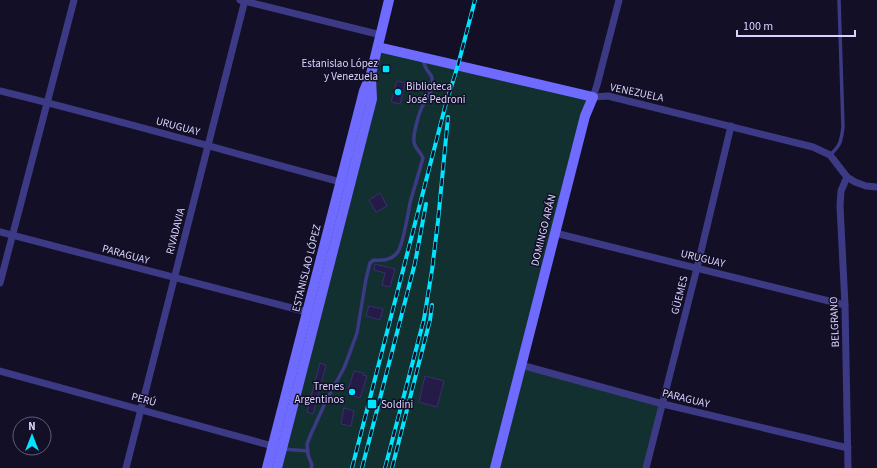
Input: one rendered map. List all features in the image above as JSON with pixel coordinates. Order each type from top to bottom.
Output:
[{"type":"street","points":[[0,283],[74,0]]},
{"type":"street","points":[[243,0],[381,35]]},
{"type":"street","name":"RIVADAVIA","points":[[126,468],[208,146],[243,0]]},
{"type":"street","name":"ESTANISLAO LÓPEZ","points":[[277,468],[278,447],[345,184],[364,91],[371,74],[389,0]]},
{"type":"street","name":"DOMINGO ARÁN","points":[[495,468],[585,116],[597,85],[619,0]]},
{"type":"street","name":"VENEZUELA","points":[[378,47],[593,96],[608,96],[813,147],[830,155],[847,177],[866,186],[877,187]]},
{"type":"street","name":"URUGUAY","points":[[0,92],[47,103],[345,184]]},
{"type":"street","name":"GÜEMES","points":[[646,468],[697,268],[731,126]]},
{"type":"street","name":"BELGRANO","points":[[847,177],[841,191],[840,206],[845,305],[848,468]]},
{"type":"street","name":"PARAGUAY","points":[[0,232],[312,313]]},
{"type":"street","name":"URUGUAY","points":[[555,233],[845,305]]},
{"type":"street","name":"PARAGUAY","points":[[521,365],[663,404],[848,448]]},
{"type":"street","name":"PERÚ","points":[[0,371],[278,447]]},
{"type":"street","name":"ESTANISLAO LÓPEZ","points":[[267,468],[278,447]]},
{"type":"lane","points":[[830,155],[841,141],[843,127],[839,0]]},
{"type":"lane","points":[[312,468],[308,455],[308,444],[326,401],[344,368],[352,348],[357,333],[370,264],[374,260],[382,261],[392,257],[398,252],[403,237],[410,203],[423,158],[416,149],[414,141],[416,125],[432,86],[432,76],[426,69],[423,57]]},
{"type":"lane","points":[[278,447],[308,451]]},
{"type":"green space","points":[[378,47],[593,97],[521,365],[663,404],[646,468],[277,468]]},
{"type":"building","name":"Biblioteca José Pedroni","points":[[397,81],[405,83],[400,104],[391,102]]},
{"type":"building","points":[[380,193],[387,206],[376,212],[369,200]]},
{"type":"building","points":[[375,264],[395,269],[390,287],[382,285],[385,273],[374,270]]},
{"type":"building","points":[[369,306],[383,309],[380,320],[366,316]]},
{"type":"building","points":[[320,363],[326,365],[313,414],[307,412]]},
{"type":"building","points":[[354,371],[363,373],[363,375],[367,376],[360,398],[347,394]]},
{"type":"building","points":[[425,376],[444,381],[437,407],[419,402]]},
{"type":"building","points":[[344,408],[354,411],[351,426],[341,424]]},
{"type":"railway","points":[[352,468],[445,107],[475,0]]},
{"type":"railway","points":[[385,468],[424,319],[438,221],[448,117]]},
{"type":"railway","points":[[362,468],[415,263],[426,204]]},
{"type":"railway","points":[[392,468],[430,320],[432,305]]},
{"type":"place","name":"Estanislao López y Venezuela","points":[[386,69]]},
{"type":"place","name":"Biblioteca José Pedroni","points":[[398,92]]},
{"type":"place","name":"Trenes Argentinos","points":[[352,392]]},
{"type":"place","name":"Soldini","points":[[372,404]]}]
